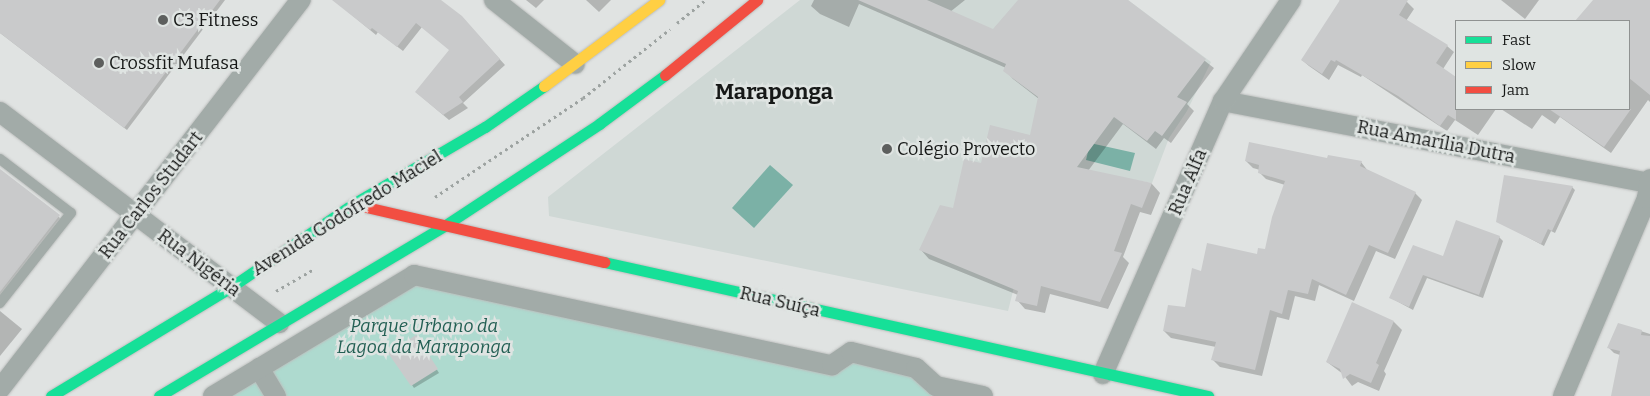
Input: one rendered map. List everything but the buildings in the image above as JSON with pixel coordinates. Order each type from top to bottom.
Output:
[{"type":"main road","name":"Avenida Godofredo Maciel","points":[[50,396],[231,287],[353,204],[485,126],[576,64],[659,0]]},
{"type":"main road","points":[[159,396],[444,226],[599,124],[676,66],[758,0]]},
{"type":"main road","name":"Rua Suíça","points":[[353,204],[1103,374],[1171,392],[1208,396]]},
{"type":"street","name":"Rua Carlos Studart","points":[[0,389],[301,0]]},
{"type":"street","points":[[494,0],[576,64]]},
{"type":"street","name":"Rua Alfa","points":[[1103,374],[1223,101],[1291,0]]},
{"type":"street","name":"Rua Amarília Dutra","points":[[1223,101],[1649,182]]},
{"type":"street","name":"Rua Nigéria","points":[[0,112],[279,323]]},
{"type":"street","points":[[1563,396],[1647,198],[1649,182]]},
{"type":"street","points":[[213,396],[414,275],[832,365],[851,352],[916,368],[936,386],[983,396]]},
{"type":"street","points":[[259,368],[276,396]]},
{"type":"lane","points":[[0,159],[71,213],[0,303]]},
{"type":"shaded area","name":"Colégio Provecto","points":[[800,0],[1128,0],[1211,62],[1187,111],[1169,138],[1152,183],[1045,164],[1008,311],[549,216],[548,197]]},
{"type":"shaded area","points":[[1090,143],[1135,153],[1130,171],[1086,160]]},
{"type":"shaded area","points":[[770,165],[793,185],[754,228],[732,208]]},
{"type":"green space","name":"Parque Urbano da Lagoa da Maraponga","points":[[414,275],[831,365],[851,352],[983,396],[213,396]]},
{"type":"traffic: fast","points":[[159,396],[444,226],[599,124],[665,75]]},
{"type":"traffic: fast","points":[[51,396],[231,287],[353,204],[485,127],[544,86]]},
{"type":"traffic: fast","points":[[604,262],[1208,396]]},
{"type":"traffic: slow","points":[[544,86],[659,0]]},
{"type":"traffic: jam","points":[[665,75],[757,0]]},
{"type":"traffic: jam","points":[[353,204],[604,262]]},
{"type":"place","name":"C3 Fitness","points":[[163,20]]},
{"type":"place","name":"Crossfit Mufasa","points":[[99,63]]},
{"type":"place","name":"Colégio Provecto","points":[[887,149]]},
{"type":"district","name":"Maraponga","points":[[774,92]]}]
